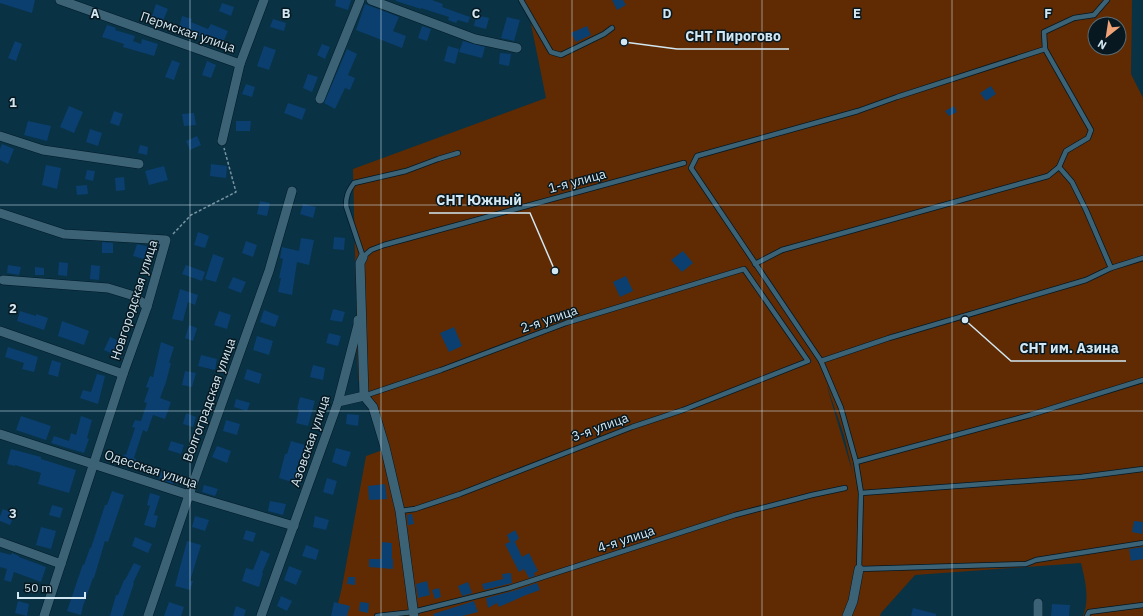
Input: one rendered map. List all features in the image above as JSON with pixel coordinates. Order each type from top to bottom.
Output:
[{"type":"street","name":"Пермская улица","points":[[60,0],[240,64]]},
{"type":"street","points":[[222,141],[240,64],[264,0]]},
{"type":"street","points":[[320,99],[360,0]]},
{"type":"street","points":[[371,0],[475,39],[517,48]]},
{"type":"street","points":[[0,136],[43,150],[139,164]]},
{"type":"street","name":"Волгоградская улица","points":[[148,616],[189,495],[269,271],[292,191]]},
{"type":"street","points":[[0,213],[64,234],[166,240]]},
{"type":"street","name":"Новгородская улица","points":[[44,616],[122,374],[147,307],[166,240]]},
{"type":"street","points":[[363,257],[360,263],[364,396],[373,407],[385,447],[400,512],[413,614]]},
{"type":"street","name":"Азовская улица","points":[[261,616],[338,402],[358,325],[356,269]]},
{"type":"street","points":[[3,280],[108,288],[130,295],[147,307]]},
{"type":"street","points":[[0,331],[122,374]]},
{"type":"street","points":[[338,402],[364,396]]},
{"type":"street","name":"Одесская улица","points":[[0,434],[189,495],[294,526]]},
{"type":"street","points":[[0,542],[61,564]]},
{"type":"street","points":[[846,615],[853,601],[859,569]]},
{"type":"street","points":[[1038,603],[1038,616]]},
{"type":"lane","points":[[521,0],[551,52],[560,55],[604,34],[612,28]]},
{"type":"lane","points":[[755,264],[782,250],[1048,176],[1059,167],[1066,151],[1088,138],[1091,130],[1045,50],[1044,32],[1074,18],[1094,15],[1107,0]]},
{"type":"lane","points":[[1045,50],[897,97],[858,111],[697,156],[691,168],[821,361],[841,408],[856,462],[861,493],[859,569],[1026,564],[1036,560],[1143,543]]},
{"type":"lane","points":[[363,257],[346,206],[348,190],[354,183],[406,171],[438,159],[458,154]]},
{"type":"lane","name":"1-я улица","points":[[363,257],[371,250],[384,245],[684,163]]},
{"type":"lane","points":[[1059,167],[1072,182],[1111,268]]},
{"type":"lane","points":[[821,361],[889,338],[1086,280],[1111,268],[1143,258]]},
{"type":"lane","name":"2-я улица","points":[[364,396],[441,370],[566,323],[744,269],[808,361]]},
{"type":"lane","name":"3-я улица","points":[[400,512],[415,509],[460,494],[808,361]]},
{"type":"lane","points":[[856,462],[1030,415],[1143,380]]},
{"type":"lane","points":[[861,493],[1081,477],[1143,468]]},
{"type":"lane","name":"4-я улица","points":[[377,616],[413,614],[508,588],[735,515],[845,488]]},
{"type":"lane","points":[[1087,616],[1089,612],[1143,605]]},
{"type":"path","name":"Новгородская улица","points":[[166,240],[191,216],[236,192],[222,141]]},
{"type":"shaded area","points":[[518,0],[1132,0],[1131,74],[1143,98],[1143,616],[1083,616],[1086,596],[1081,563],[915,575],[880,616],[335,616],[342,587],[366,456],[383,450],[375,416],[358,380],[353,169],[546,98],[530,19]],"holes":[[[827,386],[844,435],[853,474]]]},
{"type":"building","points":[[0,0],[35,0],[32,13],[0,3]]},
{"type":"building","points":[[336,0],[351,0],[348,10],[335,6]]},
{"type":"building","points":[[396,0],[432,0],[443,4],[442,7],[470,17],[468,23],[458,20],[456,23],[448,20],[449,17]]},
{"type":"building","points":[[612,0],[623,0],[626,5],[617,10]]},
{"type":"building","points":[[222,3],[234,7],[231,16],[219,11]]},
{"type":"building","points":[[156,4],[168,9],[163,21],[152,16]]},
{"type":"building","points":[[365,4],[399,17],[393,31],[406,36],[402,48],[356,30]]},
{"type":"building","points":[[476,15],[489,18],[486,29],[474,26]]},
{"type":"building","points":[[182,16],[192,19],[191,22],[208,29],[211,24],[228,31],[222,45],[193,32],[179,28]]},
{"type":"building","points":[[507,17],[520,20],[514,41],[501,38]]},
{"type":"building","points":[[273,19],[286,23],[284,31],[270,27]]},
{"type":"building","points":[[107,25],[116,28],[115,30],[135,36],[133,41],[141,44],[142,39],[158,44],[154,56],[123,47],[124,44],[102,37]]},
{"type":"building","points":[[422,26],[431,29],[427,41],[418,38]]},
{"type":"building","points":[[587,26],[591,35],[576,42],[571,33]]},
{"type":"building","points":[[15,41],[22,44],[16,61],[8,58]]},
{"type":"building","points":[[463,41],[485,47],[482,58],[459,52]]},
{"type":"building","points":[[322,44],[330,47],[325,59],[317,55]]},
{"type":"building","points":[[264,46],[276,50],[269,70],[257,66]]},
{"type":"building","points":[[448,46],[459,49],[455,64],[444,61]]},
{"type":"building","points":[[347,49],[357,54],[348,75],[355,78],[350,90],[345,88],[335,109],[324,103]]},
{"type":"building","points":[[500,53],[511,54],[509,66],[499,64]]},
{"type":"building","points":[[172,60],[180,63],[174,80],[165,77]]},
{"type":"building","points":[[207,61],[216,65],[211,78],[202,75]]},
{"type":"building","points":[[308,74],[318,77],[312,92],[303,88]]},
{"type":"building","points":[[246,84],[255,87],[252,97],[242,94]]},
{"type":"building","points":[[991,86],[996,94],[986,101],[980,93]]},
{"type":"building","points":[[288,103],[306,109],[302,120],[284,113]]},
{"type":"building","points":[[69,106],[83,112],[74,133],[60,127]]},
{"type":"building","points":[[954,106],[957,112],[949,116],[945,111]]},
{"type":"building","points":[[114,111],[123,114],[119,126],[110,123]]},
{"type":"building","points":[[194,113],[196,125],[184,126],[182,114]]},
{"type":"building","points":[[28,121],[51,126],[47,141],[24,135]]},
{"type":"building","points":[[236,121],[251,121],[250,131],[236,131]]},
{"type":"building","points":[[90,129],[102,133],[98,146],[86,142]]},
{"type":"building","points":[[197,136],[201,145],[190,150],[186,141]]},
{"type":"building","points":[[2,144],[14,149],[8,164],[0,160],[0,149]]},
{"type":"building","points":[[140,145],[148,147],[147,155],[138,153]]},
{"type":"building","points":[[211,164],[227,166],[226,178],[210,176]]},
{"type":"building","points":[[46,165],[61,168],[57,189],[42,185]]},
{"type":"building","points":[[164,166],[168,180],[149,185],[145,171]]},
{"type":"building","points":[[87,170],[95,171],[93,181],[85,179]]},
{"type":"building","points":[[124,177],[125,190],[116,191],[115,178]]},
{"type":"building","points":[[87,185],[88,194],[77,195],[76,186]]},
{"type":"building","points":[[260,201],[270,203],[267,216],[257,214]]},
{"type":"building","points":[[303,204],[316,207],[313,218],[300,214]]},
{"type":"building","points":[[198,232],[209,236],[205,248],[194,245]]},
{"type":"building","points":[[334,237],[345,238],[344,250],[333,249]]},
{"type":"building","points":[[301,238],[314,240],[309,265],[297,262],[292,295],[278,292],[283,259],[280,258],[282,247],[299,251]]},
{"type":"building","points":[[246,241],[257,245],[253,257],[242,253]]},
{"type":"building","points":[[102,242],[113,243],[113,253],[102,253]]},
{"type":"building","points":[[137,244],[150,247],[147,260],[133,256]]},
{"type":"building","points":[[683,251],[693,263],[682,272],[671,260]]},
{"type":"building","points":[[213,254],[224,258],[216,282],[205,279]]},
{"type":"building","points":[[59,262],[68,263],[67,276],[58,275]]},
{"type":"building","points":[[8,265],[21,267],[19,275],[7,273]]},
{"type":"building","points":[[91,265],[100,266],[99,280],[90,279]]},
{"type":"building","points":[[186,265],[205,272],[202,281],[182,274]]},
{"type":"building","points":[[35,267],[44,268],[44,275],[35,275]]},
{"type":"building","points":[[626,276],[633,291],[620,297],[613,282]]},
{"type":"building","points":[[233,277],[246,282],[241,293],[228,288]]},
{"type":"building","points":[[180,289],[198,295],[195,305],[188,302],[183,321],[172,319]]},
{"type":"building","points":[[333,309],[345,312],[342,322],[330,320]]},
{"type":"building","points":[[264,310],[279,316],[275,327],[260,322]]},
{"type":"building","points":[[20,311],[48,318],[44,330],[17,321]]},
{"type":"building","points":[[219,311],[231,315],[227,329],[214,325]]},
{"type":"building","points":[[62,321],[89,331],[84,345],[58,336]]},
{"type":"building","points":[[189,325],[197,328],[193,341],[185,338]]},
{"type":"building","points":[[454,327],[462,346],[449,352],[440,333]]},
{"type":"building","points":[[329,333],[341,336],[338,346],[326,343]]},
{"type":"building","points":[[257,336],[273,341],[269,355],[253,350]]},
{"type":"building","points":[[110,337],[119,341],[113,354],[104,350]]},
{"type":"building","points":[[161,342],[174,347],[169,363],[171,363],[166,382],[160,398],[171,402],[165,419],[153,415],[147,432],[143,430],[134,458],[136,459],[133,467],[122,462],[124,454],[126,455],[135,428],[132,427],[135,420],[141,421],[147,403],[144,402],[149,388],[146,387],[150,376],[153,377]]},
{"type":"building","points":[[8,347],[38,357],[34,372],[22,369],[24,363],[5,357]]},
{"type":"building","points":[[201,355],[217,359],[215,370],[198,366]]},
{"type":"building","points":[[52,360],[61,363],[58,377],[48,374]]},
{"type":"building","points":[[313,365],[325,368],[323,380],[310,377]]},
{"type":"building","points":[[247,369],[262,374],[259,384],[244,379]]},
{"type":"building","points":[[185,371],[196,373],[192,387],[182,385]]},
{"type":"building","points":[[97,374],[105,376],[98,404],[80,398],[83,390],[91,392]]},
{"type":"building","points":[[300,397],[315,401],[308,426],[296,423]]},
{"type":"building","points":[[236,399],[250,403],[247,411],[234,407]]},
{"type":"building","points":[[186,413],[196,417],[193,427],[183,424]]},
{"type":"building","points":[[347,414],[359,415],[358,426],[346,424]]},
{"type":"building","points":[[21,416],[51,426],[46,440],[16,430]]},
{"type":"building","points":[[81,416],[92,420],[87,438],[89,439],[84,453],[51,443],[54,436],[69,441],[71,433],[76,435]]},
{"type":"building","points":[[226,420],[240,424],[237,435],[223,431]]},
{"type":"building","points":[[171,441],[184,445],[181,454],[168,450]]},
{"type":"building","points":[[291,441],[305,445],[296,470],[299,471],[295,483],[279,478],[285,454],[287,454]]},
{"type":"building","points":[[217,446],[231,451],[227,463],[212,457]]},
{"type":"building","points":[[336,448],[351,452],[346,467],[332,462]]},
{"type":"building","points":[[11,449],[41,457],[41,459],[76,470],[69,493],[38,484],[41,473],[7,464]]},
{"type":"building","points":[[162,470],[176,474],[173,484],[159,479]]},
{"type":"building","points":[[327,478],[337,481],[333,495],[323,492]]},
{"type":"building","points":[[385,484],[387,499],[369,500],[368,486]]},
{"type":"building","points":[[204,485],[218,489],[215,496],[202,492]]},
{"type":"building","points":[[112,491],[124,495],[108,542],[105,541],[81,615],[67,611],[83,564],[84,565],[91,548],[105,505],[107,505]]},
{"type":"building","points":[[150,493],[160,496],[154,515],[158,516],[155,528],[144,525],[150,506],[147,505]]},
{"type":"building","points":[[270,501],[286,504],[283,515],[268,511]]},
{"type":"building","points":[[52,505],[63,508],[60,518],[49,515]]},
{"type":"building","points":[[3,509],[15,514],[10,525],[0,521],[0,516]]},
{"type":"building","points":[[412,514],[414,524],[408,525],[407,515]]},
{"type":"building","points":[[195,516],[209,520],[205,531],[192,527]]},
{"type":"building","points":[[315,516],[329,520],[326,530],[313,527]]},
{"type":"building","points":[[1134,521],[1143,522],[1142,534],[1132,532]]},
{"type":"building","points":[[41,527],[56,531],[51,549],[36,545]]},
{"type":"building","points":[[246,530],[256,533],[253,542],[243,539]]},
{"type":"building","points":[[515,530],[519,538],[515,542],[522,557],[529,553],[538,571],[534,573],[535,576],[529,578],[524,569],[519,572],[505,544],[510,542],[507,535]]},
{"type":"building","points":[[135,537],[152,544],[148,553],[132,546]]},
{"type":"building","points":[[187,541],[201,545],[190,581],[193,581],[190,590],[175,586]]},
{"type":"building","points":[[382,542],[392,543],[393,569],[369,567],[369,559],[381,559]]},
{"type":"building","points":[[306,545],[319,550],[316,560],[302,556]]},
{"type":"building","points":[[1143,547],[1143,559],[1131,561],[1129,549]]},
{"type":"building","points":[[261,550],[270,554],[262,573],[259,587],[242,581],[246,568],[253,570]]},
{"type":"building","points":[[0,552],[11,555],[12,553],[46,567],[41,582],[14,572],[11,582],[4,580],[7,569],[0,567]]},
{"type":"building","points":[[134,563],[141,566],[133,583],[123,616],[110,616],[116,595],[118,595],[124,580]]},
{"type":"building","points":[[289,566],[302,571],[296,585],[284,580]]},
{"type":"building","points":[[511,573],[512,583],[484,590],[482,584],[503,579],[502,574]]},
{"type":"building","points":[[348,577],[355,577],[355,585],[347,584]]},
{"type":"building","points":[[427,581],[430,595],[418,598],[416,584]]},
{"type":"building","points":[[468,582],[472,593],[462,596],[458,586]]},
{"type":"building","points":[[537,583],[540,590],[499,607],[497,603],[488,608],[486,598]]},
{"type":"building","points":[[439,588],[441,597],[435,599],[432,590]]},
{"type":"building","points":[[281,596],[292,601],[287,611],[277,606]]},
{"type":"building","points":[[18,601],[29,604],[27,616],[15,613]]},
{"type":"building","points":[[474,601],[478,612],[462,616],[434,616],[433,614]]},
{"type":"building","points":[[169,602],[184,607],[181,616],[164,616]]},
{"type":"building","points":[[334,602],[350,606],[347,616],[331,616]]},
{"type":"building","points":[[360,602],[369,603],[368,613],[359,611]]},
{"type":"building","points":[[1052,604],[1070,605],[1069,616],[1051,616]]},
{"type":"building","points":[[236,606],[246,610],[244,616],[233,616]]},
{"type":"building","points":[[913,608],[936,614],[936,616],[911,616]]},
{"type":"place","name":"СНТ Пирогово","points":[[624,42]]},
{"type":"place","name":"СНТ Южный","points":[[555,271]]},
{"type":"place","name":"СНТ им. Азина","points":[[965,320]]}]
